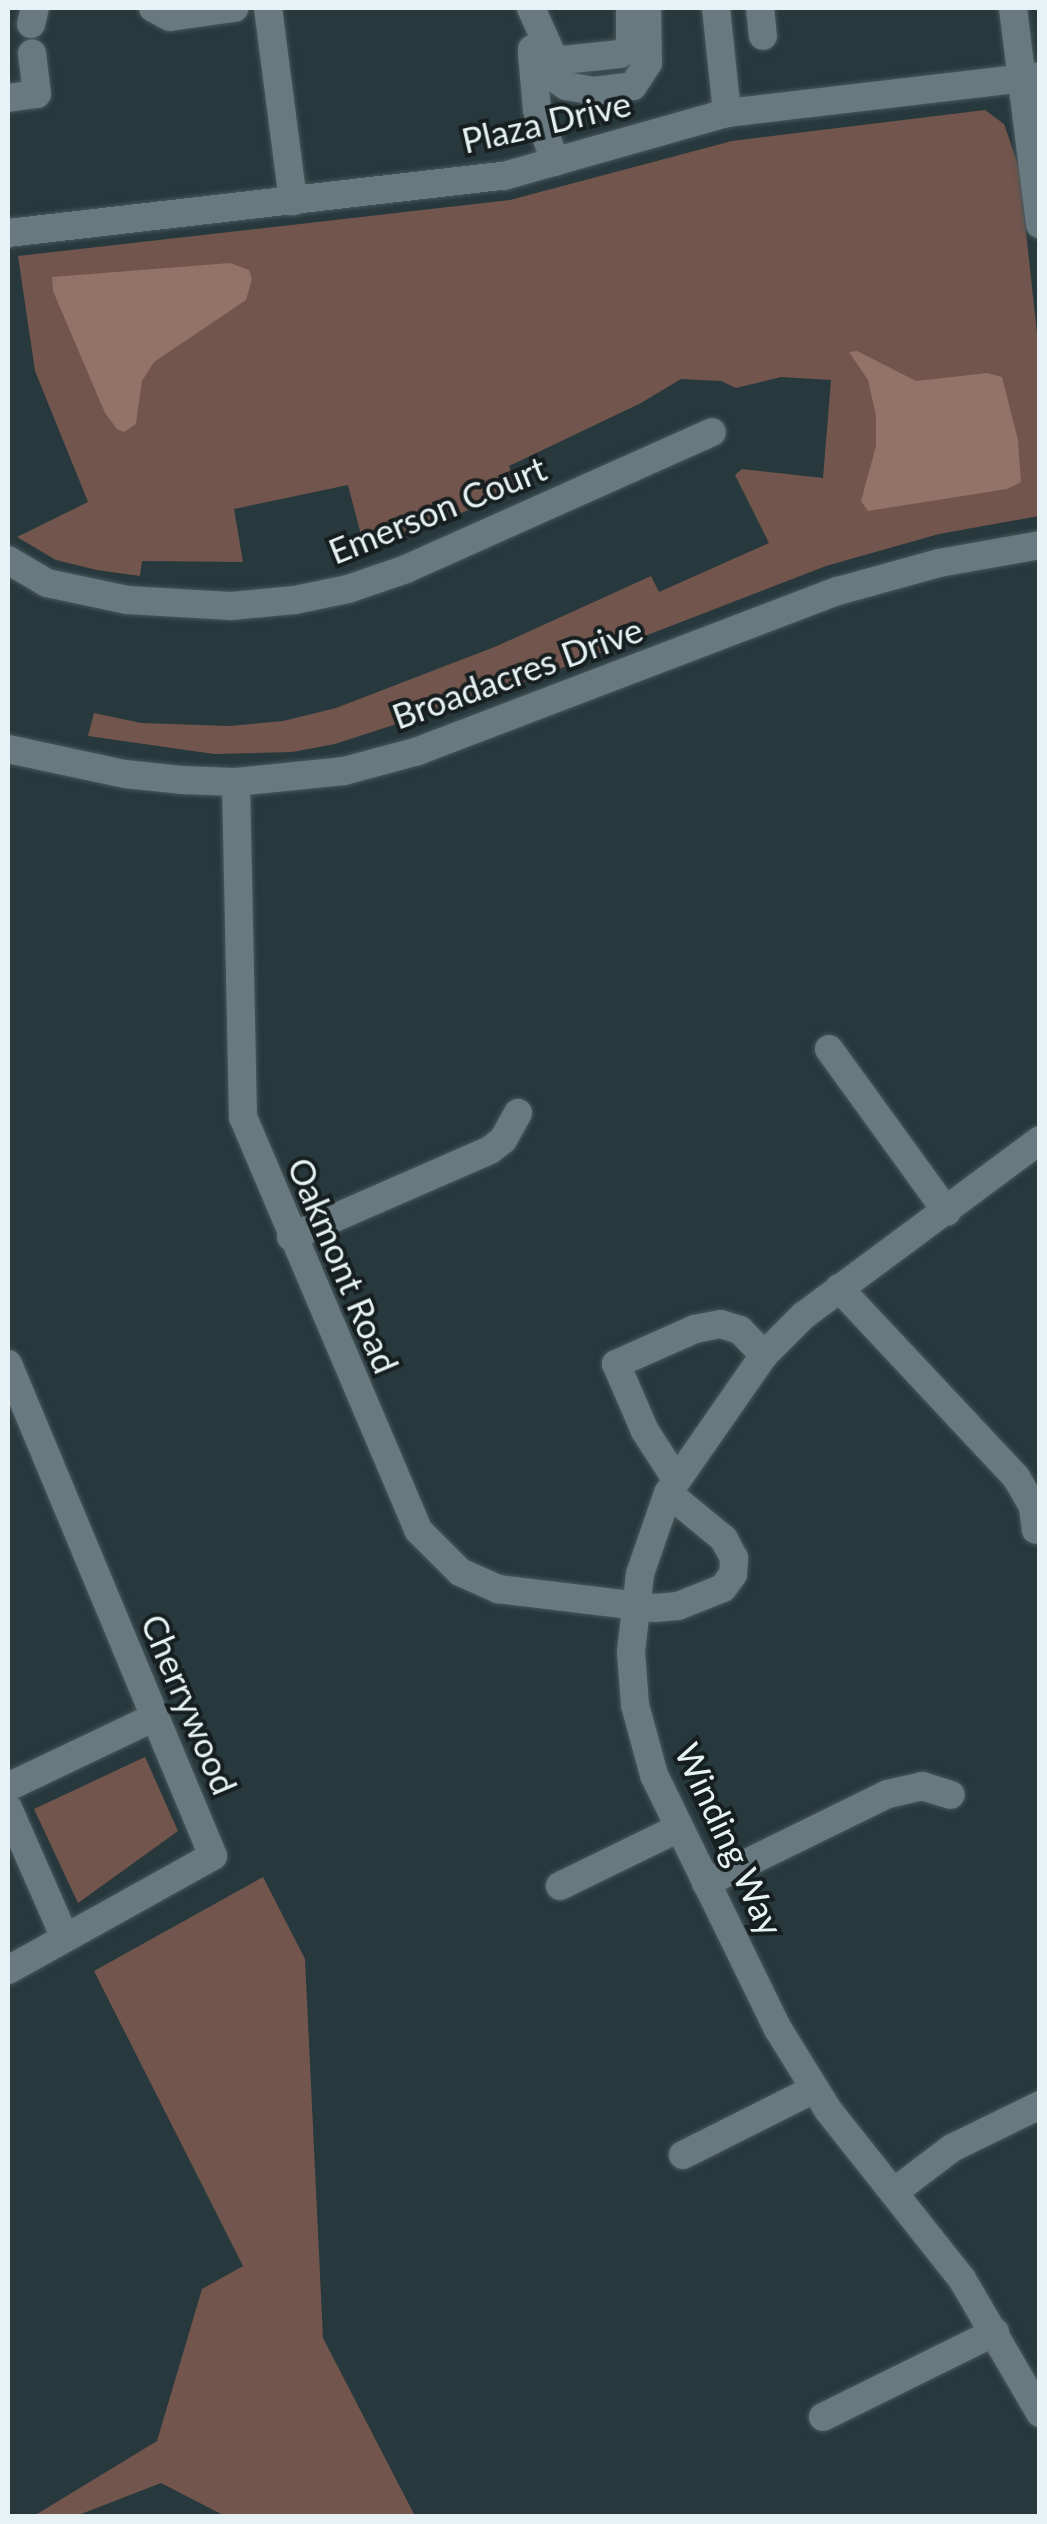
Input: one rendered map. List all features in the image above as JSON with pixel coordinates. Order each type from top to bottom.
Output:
[{"type":"street","points":[[153,8],[170,17],[234,8]]},
{"type":"street","points":[[268,8],[293,200]]},
{"type":"street","points":[[530,8],[554,57],[562,60],[620,54],[630,48],[630,8]]},
{"type":"street","points":[[530,8],[538,110],[552,151]]},
{"type":"street","points":[[552,151],[550,117],[558,105],[594,91],[633,86],[641,74],[648,63],[651,42],[647,8]]},
{"type":"street","points":[[716,8],[727,114]]},
{"type":"street","points":[[760,8],[763,36]]},
{"type":"street","points":[[1013,8],[1031,77],[1040,224]]},
{"type":"street","points":[[532,50],[549,74],[566,86],[594,91]]},
{"type":"street","points":[[8,98],[37,94],[32,53]]},
{"type":"street","name":"Plaza Drive","points":[[8,233],[504,176],[552,151],[727,114],[1031,77]]},
{"type":"street","name":"Emerson Court","points":[[8,560],[47,583],[127,600],[231,606],[322,594],[421,562],[712,432]]},
{"type":"street","name":"Broadacres Drive","points":[[8,750],[125,774],[236,782],[306,776],[384,762],[838,591],[939,562],[1040,546]]},
{"type":"street","name":"Oakmont Road","points":[[236,782],[240,1097],[248,1137],[409,1513],[430,1546],[460,1572],[498,1589],[634,1606],[694,1602],[723,1588],[733,1574],[734,1558],[724,1539],[672,1486]]},
{"type":"street","points":[[830,1050],[948,1212]]},
{"type":"street","points":[[291,1237],[490,1150],[503,1140],[518,1113]]},
{"type":"street","name":"Winding Way","points":[[1040,1140],[948,1212],[804,1314],[764,1356],[672,1486],[644,1557],[634,1606],[631,1652],[636,1705],[654,1775],[770,2013],[814,2089],[962,2279],[1032,2384],[1040,2413]]},
{"type":"street","points":[[839,1288],[1016,1477],[1033,1507],[1036,1530]]},
{"type":"street","points":[[672,1486],[616,1364],[696,1329],[721,1324],[750,1338],[764,1356]]},
{"type":"street","name":"Cherrywood","points":[[8,1364],[213,1856],[8,1970]]},
{"type":"street","points":[[8,1787],[155,1716]]},
{"type":"street","points":[[706,1883],[888,1794],[922,1786],[951,1796]]},
{"type":"street","points":[[8,1808],[65,1938]]},
{"type":"street","points":[[560,1886],[677,1829]]},
{"type":"street","points":[[683,2155],[814,2089]]},
{"type":"street","points":[[894,2192],[952,2148],[1040,2105]]},
{"type":"street","points":[[823,2417],[995,2332]]},
{"type":"shaded area","points":[[985,110],[1004,124],[1019,167],[1039,352],[1039,516],[939,534],[826,566],[528,681],[335,744],[292,752],[214,754],[88,736],[94,713],[141,723],[230,726],[283,721],[336,708],[497,646],[651,576],[659,592],[769,543],[735,475],[742,469],[823,478],[831,380],[781,377],[736,388],[721,381],[681,379],[641,403],[509,466],[517,489],[366,554],[348,485],[234,509],[243,562],[142,561],[140,576],[97,570],[56,560],[17,537],[88,502],[35,371],[18,256],[510,200],[732,141]]},
{"type":"shaded area","points":[[230,263],[249,270],[252,279],[246,300],[154,362],[142,381],[136,424],[124,432],[117,429],[105,413],[53,291],[52,277]]},
{"type":"shaded area","points":[[857,351],[916,381],[987,373],[1002,377],[1018,440],[1021,482],[1007,489],[868,511],[861,501],[876,446],[876,415],[868,380],[849,352]]},
{"type":"shaded area","points":[[145,1757],[178,1831],[78,1903],[34,1809]]},
{"type":"shaded area","points":[[263,1877],[305,1959],[323,2338],[415,2516],[225,2516],[161,2483],[76,2516],[8,2516],[37,2514],[157,2441],[202,2289],[243,2266],[94,1971]]}]
